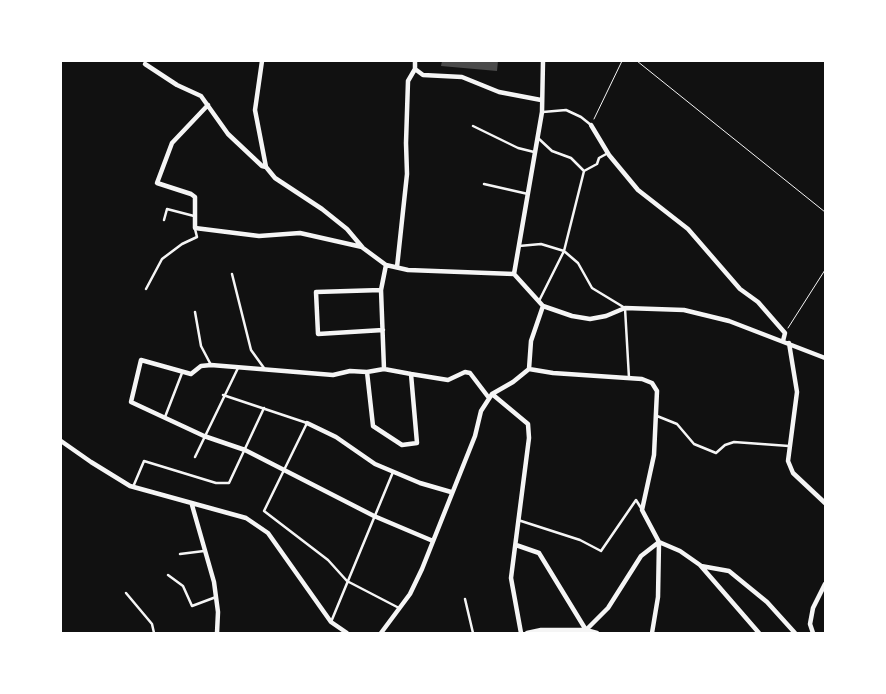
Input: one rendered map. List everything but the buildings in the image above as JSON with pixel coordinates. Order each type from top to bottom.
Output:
[{"type":"street","points":[[262,61],[255,110],[266,167]]},
{"type":"street","points":[[397,267],[407,174],[408,81],[415,69],[415,61]]},
{"type":"street","points":[[514,274],[542,112],[543,61]]},
{"type":"street","points":[[144,63],[176,85],[201,96],[228,134],[262,166],[266,167],[275,178],[322,209],[347,229],[363,248],[386,265],[408,270],[514,274],[541,303],[572,316],[590,319],[606,316],[625,308],[684,310],[729,321],[825,358]]},
{"type":"street","points":[[415,69],[423,75],[462,77],[500,92],[542,100]]},
{"type":"street","points":[[208,105],[172,143],[157,183],[195,197],[195,228],[259,236],[300,233],[363,248]]},
{"type":"street","points":[[591,125],[608,153],[638,190],[688,229],[733,282],[758,302],[785,333],[783,341]]},
{"type":"street","points":[[384,369],[382,290],[386,265]]},
{"type":"street","points":[[382,290],[316,292],[318,334],[383,330]]},
{"type":"street","points":[[529,369],[531,341],[541,303]]},
{"type":"street","points":[[789,343],[797,392],[788,461],[792,472],[825,504]]},
{"type":"street","points":[[433,541],[374,516],[245,450],[204,436],[130,402],[142,360],[191,374],[201,366],[210,365],[264,368],[333,376],[350,371],[367,372],[384,369],[448,380],[465,372],[470,373],[491,396],[528,424],[529,438],[511,578],[521,633]]},
{"type":"street","points":[[381,633],[414,586],[475,436],[481,410],[491,396],[529,369],[553,373],[642,379],[652,383],[657,392],[654,456],[642,510],[659,542],[658,597],[652,633]]},
{"type":"street","points":[[367,372],[373,426],[402,444],[417,443],[411,374]]},
{"type":"street","points":[[307,423],[336,437],[375,464],[451,492]]},
{"type":"street","points":[[61,441],[132,487],[192,505],[246,518],[268,533],[331,622],[347,633]]},
{"type":"street","points":[[192,505],[216,598],[217,633]]},
{"type":"street","points":[[659,542],[680,551],[700,565],[759,633]]},
{"type":"street","points":[[587,631],[608,608],[640,556],[659,542]]},
{"type":"street","points":[[516,545],[539,553],[587,631]]},
{"type":"street","points":[[700,565],[729,572],[767,602],[795,633]]},
{"type":"street","points":[[813,633],[810,624],[813,608],[825,584]]},
{"type":"street","points":[[527,633],[542,630],[597,633]]},
{"type":"lane","points":[[542,112],[566,110],[581,117],[591,125]]},
{"type":"lane","points":[[473,126],[518,148],[536,152]]},
{"type":"lane","points":[[537,137],[552,151],[571,158],[584,171]]},
{"type":"lane","points":[[541,303],[564,251],[584,171],[597,164],[599,158],[608,153]]},
{"type":"lane","points":[[484,184],[528,194]]},
{"type":"lane","points":[[164,220],[167,209],[194,216]]},
{"type":"lane","points":[[146,289],[162,259],[182,244],[197,237],[195,228]]},
{"type":"lane","points":[[518,246],[541,244],[564,251],[578,263],[592,288],[625,308],[629,379]]},
{"type":"lane","points":[[232,274],[251,350],[264,368]]},
{"type":"lane","points":[[195,312],[201,346],[210,365]]},
{"type":"lane","points":[[195,457],[223,395],[239,367]]},
{"type":"lane","points":[[165,418],[183,372]]},
{"type":"lane","points":[[223,395],[307,423],[264,510],[328,560],[347,580],[400,608]]},
{"type":"lane","points":[[132,487],[144,461],[216,483],[229,482],[264,408]]},
{"type":"lane","points":[[656,416],[677,424],[694,444],[716,453],[725,445],[734,442],[789,446]]},
{"type":"lane","points":[[331,622],[393,472]]},
{"type":"lane","points":[[518,520],[580,540],[601,551],[636,500],[642,510]]},
{"type":"lane","points":[[180,554],[204,551]]},
{"type":"lane","points":[[168,575],[183,586],[192,606],[216,598]]},
{"type":"lane","points":[[126,593],[152,624],[154,633]]},
{"type":"lane","points":[[465,599],[473,633]]},
{"type":"path","points":[[591,125],[622,61]]},
{"type":"path","points":[[637,61],[825,212]]},
{"type":"path","points":[[785,333],[825,270]]}]
